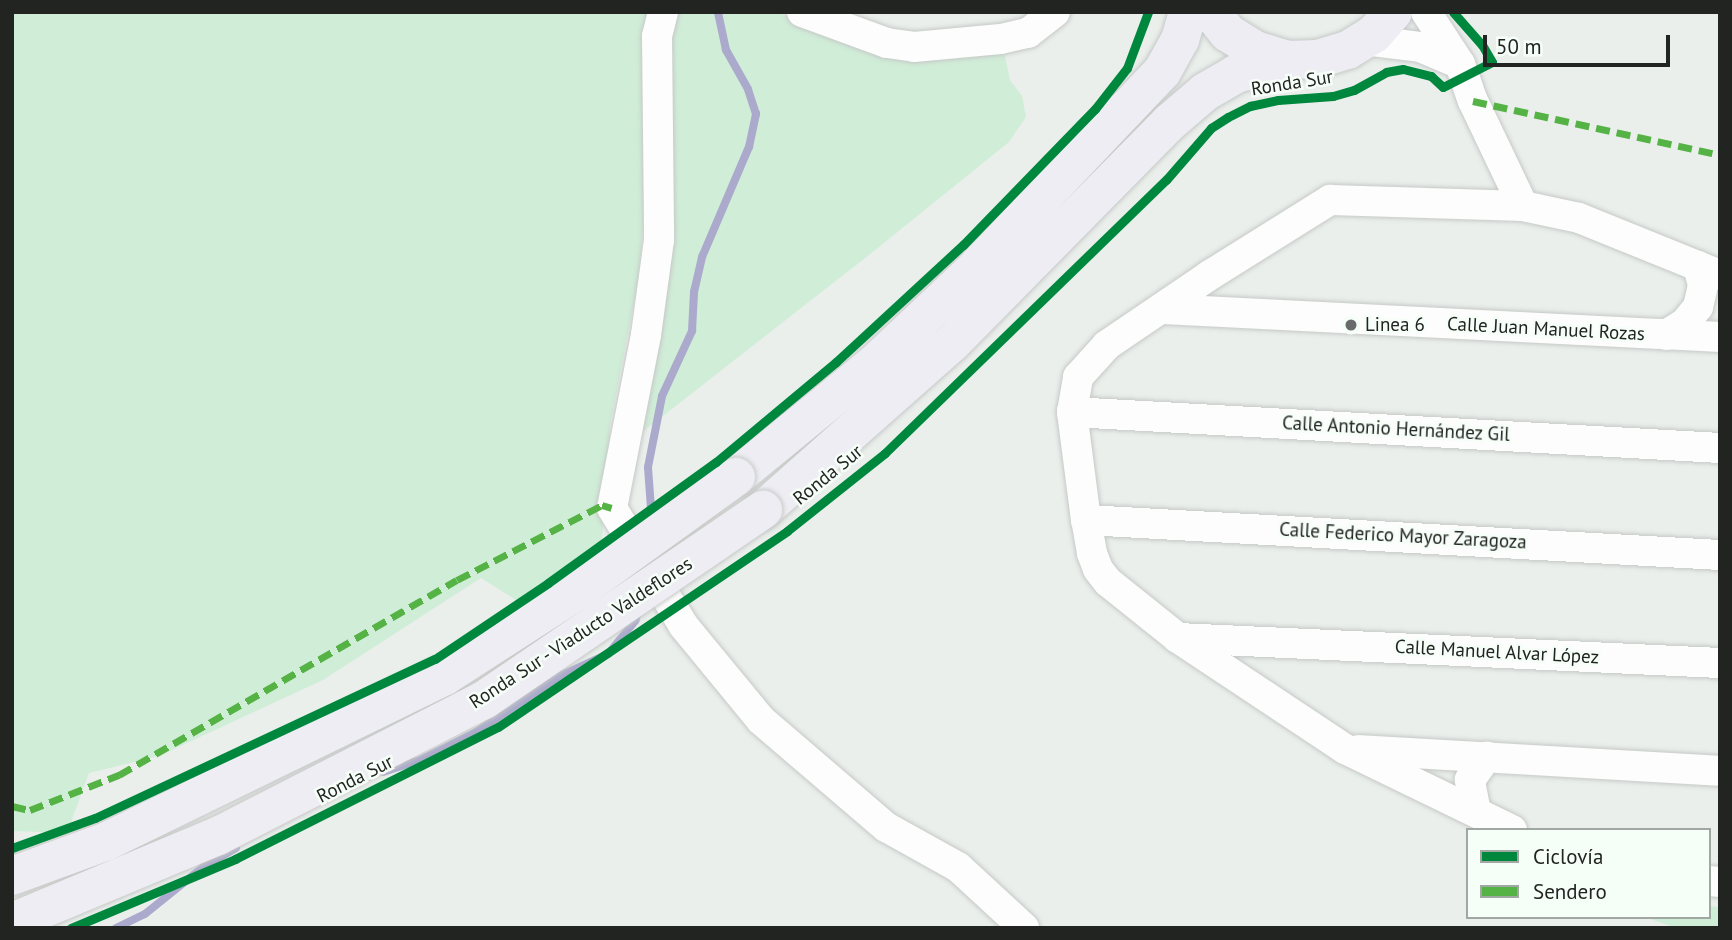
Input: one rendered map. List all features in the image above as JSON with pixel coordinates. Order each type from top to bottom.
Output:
[{"type":"highway","name":"Ronda Sur - Viaducto Valdeflores","points":[[12,876],[105,842],[446,676],[586,585],[736,477],[873,365],[970,274],[1155,81],[1180,40],[1188,12]]},
{"type":"highway","points":[[1211,12],[1228,33],[1255,50],[1287,60],[1318,59],[1348,50],[1364,40],[1393,12]]},
{"type":"highway","name":"Ronda Sur","points":[[763,510],[952,343],[1170,122],[1205,92],[1236,74],[1287,60]]},
{"type":"highway","name":"Ronda Sur - Viaducto Valdeflores","points":[[12,922],[218,836],[484,700],[763,510]]},
{"type":"street","points":[[663,12],[657,36],[659,240],[646,335],[612,508],[683,625],[761,720],[886,827],[958,867],[1024,928]]},
{"type":"street","points":[[802,12],[887,43],[914,47],[1001,39],[1028,33],[1055,12]]},
{"type":"street","points":[[1426,12],[1460,64],[1473,101],[1523,206]]},
{"type":"street","points":[[1364,40],[1420,47],[1460,64]]},
{"type":"street","points":[[1508,828],[1345,749],[1178,638],[1108,582],[1098,569],[1086,520],[1072,412],[1078,377],[1108,345],[1228,263],[1330,200],[1523,206],[1579,218],[1709,270],[1720,288]]},
{"type":"street","points":[[1228,263],[1225,281],[1230,300],[1241,312]]},
{"type":"street","points":[[1665,335],[1685,323],[1698,307],[1709,270]]},
{"type":"street","name":"Calle Juan Manuel Rozas","points":[[1163,309],[1720,337]]},
{"type":"street","name":"Calle Antonio Hernández Gil","points":[[1072,412],[1720,448]]},
{"type":"street","name":"Calle Federico Mayor Zaragoza","points":[[1086,520],[1720,555]]},
{"type":"street","name":"Calle Manuel Alvar López","points":[[1178,638],[1720,663]]},
{"type":"street","points":[[1261,694],[1258,658],[1275,641]]},
{"type":"street","points":[[1345,749],[1720,771]]},
{"type":"street","points":[[1476,813],[1470,780],[1487,757]]},
{"type":"green space","points":[[12,12],[649,12],[645,203],[639,277],[610,425],[602,540],[577,575],[529,608],[481,578],[323,680],[159,756],[89,773],[67,833],[12,831]]},
{"type":"green space","points":[[673,12],[780,12],[791,20],[1003,46],[1010,80],[1022,96],[1026,117],[1009,142],[869,255],[645,430],[637,433],[669,31]]},
{"type":"green space","points":[[1711,906],[1720,907],[1720,928],[1676,928],[1651,919],[1711,919]]},
{"type":"waterway","points":[[652,522],[648,467],[662,396],[692,331],[694,292],[702,257],[749,147],[756,114],[748,89],[726,50],[718,12]]},
{"type":"waterway","points":[[383,772],[420,760],[476,732],[560,676],[608,654],[635,621],[639,610]]},
{"type":"waterway","points":[[116,928],[145,914],[203,867],[236,848]]},
{"type":"marked path","points":[[1473,101],[1720,155]]},
{"type":"marked path","points":[[12,806],[30,810],[119,775],[457,580],[602,505],[612,508]]},
{"type":"cycle path","points":[[12,848],[95,818],[435,659],[548,583],[716,462],[836,362],[963,245],[1095,109],[1127,68],[1148,12]]},
{"type":"cycle path","points":[[71,928],[235,859],[498,727],[787,531],[885,453],[1166,180],[1211,128],[1250,106],[1278,100],[1333,96],[1354,90],[1386,72],[1403,69],[1431,76],[1443,87],[1492,62],[1482,45],[1453,12]]},
{"type":"place","name":"Linea 6","points":[[1351,325]]}]
